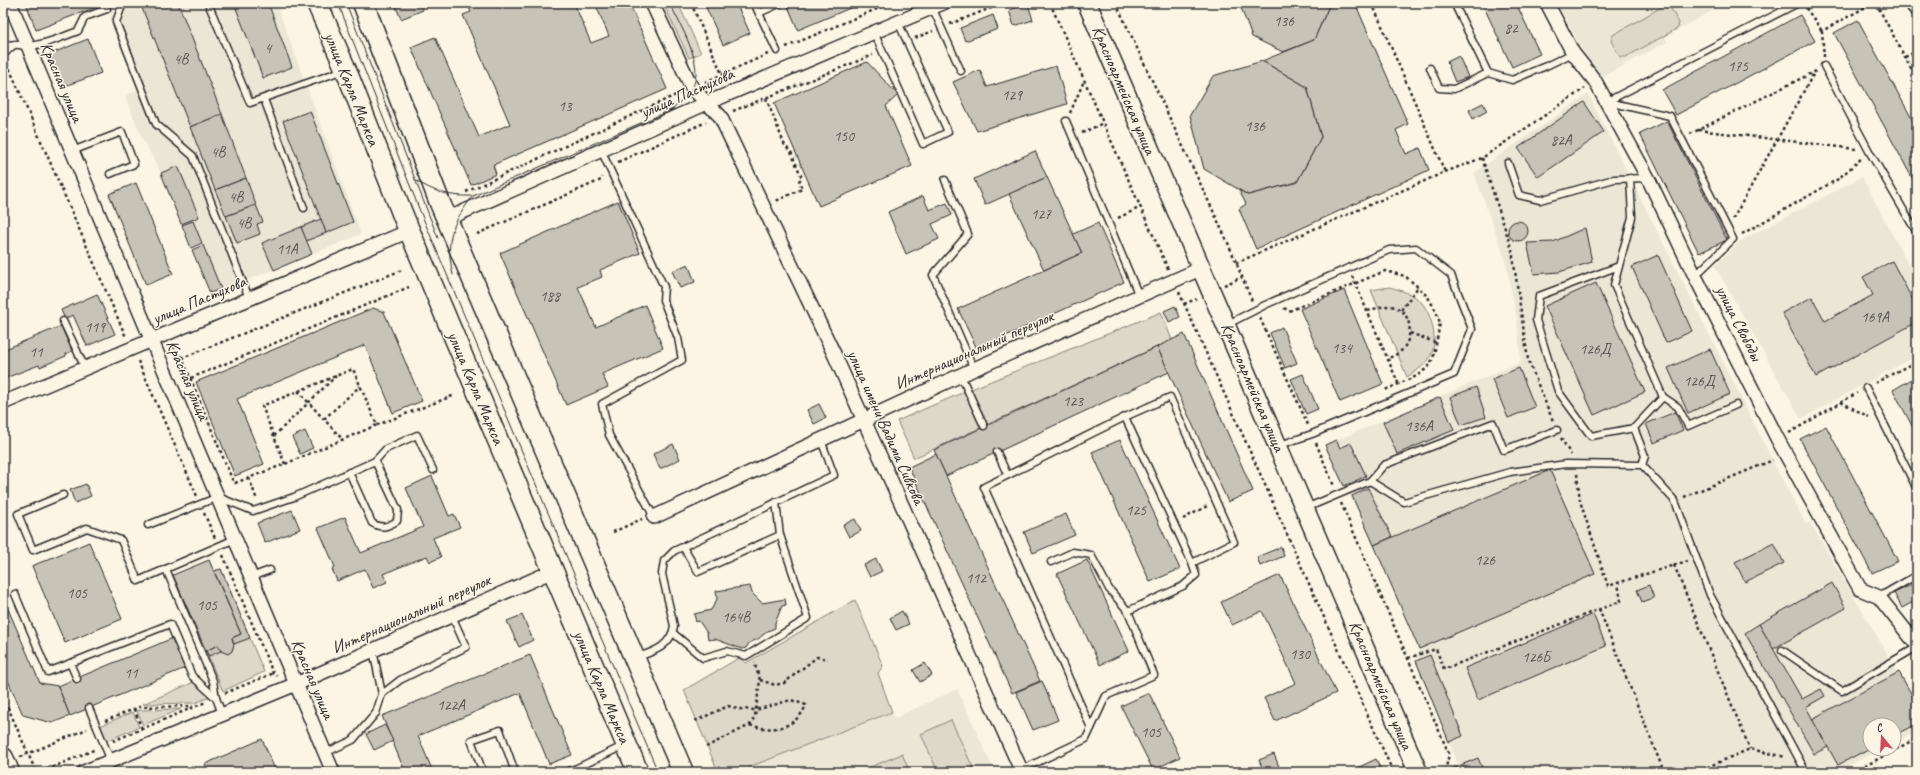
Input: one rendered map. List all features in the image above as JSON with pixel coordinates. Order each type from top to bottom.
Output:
[{"type":"main road","name":"улица Карла Маркса","points":[[317,3],[346,70],[409,231],[638,772]]},
{"type":"main road","points":[[363,3],[447,219],[683,772]]},
{"type":"street","name":"Красная улица","points":[[10,3],[21,45],[72,151],[333,772]]},
{"type":"street","name":"улица имени Вадима Сивкова","points":[[652,3],[692,88],[720,116],[835,356],[1022,771]]},
{"type":"street","name":"Красноармейская улица","points":[[1087,3],[1200,269],[1306,508],[1418,772]]},
{"type":"street","name":"улица Свободы","points":[[1547,3],[1572,53],[1595,81],[1648,178],[1695,276],[1778,440],[1860,589],[1879,597],[1917,646]]},
{"type":"street","name":"улица Пастухова","points":[[447,219],[707,103],[938,5]]},
{"type":"street","name":"улица Пастухова","points":[[3,403],[409,231]]},
{"type":"street","name":"Интернациональный переулок","points":[[654,517],[974,369],[1200,269]]},
{"type":"street","name":"Интернациональный переулок","points":[[84,772],[296,684],[553,571]]},
{"type":"lane","points":[[123,3],[116,22],[156,124],[193,156],[249,298]]},
{"type":"lane","points":[[208,3],[250,103],[346,70]]},
{"type":"lane","points":[[754,3],[777,50]]},
{"type":"lane","points":[[759,13],[780,3]]},
{"type":"lane","points":[[1454,3],[1488,73]]},
{"type":"lane","points":[[1606,102],[1798,3]]},
{"type":"lane","points":[[938,5],[941,28],[961,71]]},
{"type":"lane","points":[[3,46],[45,43],[78,31],[84,17],[107,9]]},
{"type":"lane","points":[[874,32],[923,144],[948,132],[898,22]]},
{"type":"lane","points":[[3,56],[21,45]]},
{"type":"lane","points":[[1430,68],[1439,88],[1454,89],[1488,73],[1512,80],[1572,53]]},
{"type":"lane","points":[[1824,66],[1869,151],[1917,234]]},
{"type":"lane","points":[[264,99],[304,208]]},
{"type":"lane","points":[[1606,102],[1670,116],[1682,138],[1733,239],[1695,276]]},
{"type":"lane","points":[[1066,121],[1139,296]]},
{"type":"lane","points":[[72,151],[122,132],[134,164],[110,174]]},
{"type":"lane","points":[[601,150],[664,287],[663,300],[678,338],[682,360],[602,404],[609,435],[654,517]]},
{"type":"lane","points":[[1508,163],[1519,195],[1540,200],[1614,179],[1648,178]]},
{"type":"lane","points":[[1630,178],[1632,217],[1614,285],[1663,397],[1678,407],[1688,426],[1736,405]]},
{"type":"lane","points":[[945,180],[968,234],[933,275],[974,369]]},
{"type":"lane","points":[[1226,325],[1274,301],[1389,250],[1416,248],[1451,275],[1472,329],[1454,374],[1312,434],[1278,445]]},
{"type":"lane","points":[[1619,266],[1539,296],[1536,320],[1558,391],[1591,436],[1634,428],[1663,397]]},
{"type":"lane","points":[[63,321],[85,368]]},
{"type":"lane","points":[[961,376],[984,426]]},
{"type":"lane","points":[[1866,388],[1917,489]]},
{"type":"lane","points":[[1091,728],[984,486],[1125,417],[1170,397],[1234,542],[1192,563]]},
{"type":"lane","points":[[1125,417],[1192,563],[1196,575],[1183,586],[1128,611]]},
{"type":"lane","points":[[1306,508],[1370,481],[1384,465],[1493,422],[1504,450],[1557,430]]},
{"type":"lane","points":[[1634,428],[1645,456],[1642,465]]},
{"type":"lane","points":[[148,525],[218,497],[253,511],[261,509],[294,497],[375,461],[386,449],[417,435],[434,470]]},
{"type":"lane","points":[[634,658],[663,647],[673,632],[674,626],[662,574],[664,562],[674,551],[834,475],[821,440]]},
{"type":"lane","points":[[997,452],[1008,474]]},
{"type":"lane","points":[[349,472],[372,523],[379,527],[388,527],[396,521],[398,510],[375,461]]},
{"type":"lane","points":[[1370,481],[1404,502],[1517,471],[1566,464],[1642,465],[1675,501],[1710,595],[1806,772]]},
{"type":"lane","points":[[64,495],[18,514],[33,550],[87,528],[121,540],[138,581],[235,539]]},
{"type":"lane","points":[[673,632],[704,658],[727,651],[746,656],[808,618],[780,535],[776,502]]},
{"type":"lane","points":[[683,547],[698,572],[780,535]]},
{"type":"lane","points":[[1022,771],[1086,739],[1106,696],[1154,675],[1128,611],[1109,589],[1091,555],[1073,552],[1051,562]]},
{"type":"lane","points":[[166,569],[214,681],[216,698],[222,714]]},
{"type":"lane","points":[[251,577],[270,570]]},
{"type":"lane","points":[[1879,597],[1917,575]]},
{"type":"lane","points":[[15,594],[48,672],[170,624],[192,676],[216,698]]},
{"type":"lane","points":[[382,694],[400,680],[466,647],[452,616]]},
{"type":"lane","points":[[1782,650],[1842,690],[1917,646]]},
{"type":"lane","points":[[325,753],[353,740],[376,713],[382,694],[373,650]]},
{"type":"lane","points":[[70,663],[77,678]]},
{"type":"lane","points":[[89,708],[111,761]]},
{"type":"lane","points":[[483,772],[471,740],[500,730],[515,772]]},
{"type":"lane","points":[[565,772],[626,745]]},
{"type":"path","points":[[691,3],[722,74]]},
{"type":"path","points":[[466,192],[722,74],[890,3]]},
{"type":"path","points":[[907,42],[1004,3]]},
{"type":"path","points":[[1050,3],[1393,772]]},
{"type":"path","points":[[1116,3],[1236,263],[1312,434],[1449,754],[1446,772]]},
{"type":"path","points":[[1372,3],[1445,172]]},
{"type":"path","points":[[1682,138],[1824,66],[1822,31],[1802,3]]},
{"type":"path","points":[[1822,31],[1872,3]]},
{"type":"path","points":[[1876,3],[1917,80]]},
{"type":"path","points":[[1905,57],[1917,51]]},
{"type":"path","points":[[477,234],[601,180],[608,166],[720,116],[882,52]]},
{"type":"path","points":[[1728,228],[1816,71]]},
{"type":"path","points":[[1066,121],[1084,81]]},
{"type":"path","points":[[1236,263],[1445,172],[1482,158],[1595,81]]},
{"type":"path","points":[[766,98],[786,146],[791,152],[802,178],[798,181],[802,189],[772,203]]},
{"type":"path","points":[[1073,137],[1091,130],[1103,123]]},
{"type":"path","points":[[1698,130],[1869,151]]},
{"type":"path","points":[[1733,239],[1838,179],[1869,151]]},
{"type":"path","points":[[1108,222],[1141,207]]},
{"type":"path","points":[[1349,268],[1404,395]]},
{"type":"path","points":[[402,270],[182,358],[232,479],[235,483],[249,478],[286,464],[377,425],[455,395]]},
{"type":"path","points":[[1274,301],[1290,311],[1385,271],[1405,276],[1418,287],[1428,297],[1436,311],[1440,323],[1437,343],[1430,364],[1419,375],[1378,393]]},
{"type":"path","points":[[190,378],[409,287]]},
{"type":"path","points":[[1401,310],[1418,287]]},
{"type":"path","points":[[1368,311],[1390,306],[1401,310],[1408,318],[1410,333],[1401,350],[1388,359]]},
{"type":"path","points":[[1410,333],[1437,343]]},
{"type":"path","points":[[1675,501],[1773,460],[1778,440],[1841,402],[1917,361]]},
{"type":"path","points":[[286,464],[262,406],[352,369],[377,425]]},
{"type":"path","points":[[274,436],[337,375]]},
{"type":"path","points":[[324,419],[360,386]]},
{"type":"path","points":[[298,391],[343,440]]},
{"type":"path","points":[[1841,402],[1885,425]]},
{"type":"path","points":[[249,478],[261,509]]},
{"type":"path","points":[[1174,523],[1216,501]]},
{"type":"path","points":[[613,532],[622,528]]},
{"type":"path","points":[[1674,565],[1750,749]]},
{"type":"path","points":[[1408,658],[1436,649],[1444,669],[1621,601],[1618,582]]},
{"type":"path","points":[[1599,610],[1664,772]]},
{"type":"path","points":[[750,654],[760,680],[756,710],[750,726]]},
{"type":"path","points":[[760,680],[775,684],[784,684],[817,657],[828,659]]},
{"type":"path","points":[[41,772],[273,673]]},
{"type":"path","points":[[3,696],[36,772]]},
{"type":"path","points":[[694,721],[728,706],[739,710],[756,710],[791,700],[806,705],[798,720],[781,728],[757,728],[750,726],[706,747]]},
{"type":"path","points":[[6,765],[28,754],[139,707],[196,706]]},
{"type":"path","points":[[134,709],[142,729]]},
{"type":"path","points":[[1854,772],[1917,738]]},
{"type":"path","points":[[1696,772],[1750,749],[1799,760]]},
{"type":"shaded area","points":[[115,3],[276,3],[361,234],[274,270],[221,289],[193,221],[182,225],[161,173],[141,136],[125,96],[137,90],[110,19]]},
{"type":"shaded area","points":[[663,3],[678,3],[701,53],[689,58]]},
{"type":"shaded area","points":[[1557,3],[1726,3],[1665,37],[1667,42],[1598,79]]},
{"type":"shaded area","points":[[1665,5],[1670,7],[1679,23],[1678,28],[1626,57],[1620,57],[1611,41],[1613,35]]},
{"type":"shaded area","points":[[1588,94],[1806,524],[1810,522],[1917,705],[1917,731],[1902,739],[1902,717],[1862,717],[1862,757],[1866,757],[1836,772],[1484,772],[1478,758],[1459,766],[1416,661],[1419,649],[1374,545],[1325,445],[1521,362],[1517,319],[1505,259],[1474,173]]},
{"type":"shaded area","points":[[1862,177],[1917,281],[1917,355],[1801,419],[1715,266],[1740,241]]},
{"type":"shaded area","points":[[1389,287],[1407,293],[1419,300],[1426,309],[1432,323],[1434,345],[1432,353],[1422,367],[1407,377],[1371,290]]},
{"type":"shaded area","points":[[1161,312],[1172,340],[914,458],[897,421]]},
{"type":"shaded area","points":[[221,569],[264,672],[223,691],[206,651],[218,645],[228,654],[232,651],[234,644],[214,571]]},
{"type":"shaded area","points":[[855,600],[883,666],[878,673],[892,712],[749,767],[751,772],[718,772],[684,690],[739,658],[746,663]]},
{"type":"shaded area","points":[[194,682],[210,697],[195,703],[143,704]]},
{"type":"shaded area","points":[[957,689],[995,772],[737,772],[892,712],[895,718]]},
{"type":"shaded area","points":[[181,709],[143,725],[137,711],[140,710]]},
{"type":"shaded area","points":[[133,712],[139,727],[106,741],[100,726]]},
{"type":"shaded area","points":[[951,720],[975,772],[938,772],[921,734]]},
{"type":"shaded area","points":[[902,754],[910,772],[858,772]]},
{"type":"building","points":[[26,3],[103,3],[104,4],[36,30]]},
{"type":"building","points":[[140,3],[178,3],[222,114],[190,127]]},
{"type":"building","points":[[234,3],[268,3],[292,67],[263,78]]},
{"type":"building","points":[[403,3],[420,3],[423,10],[401,19],[396,7]]},
{"type":"building","points":[[467,3],[574,3],[591,43],[609,36],[595,3],[629,3],[667,89],[493,165],[496,174],[471,185],[411,47],[435,37],[479,137],[510,124],[463,15],[471,12]]},
{"type":"building","points":[[704,3],[736,3],[750,33],[723,45]]},
{"type":"building","points":[[862,3],[798,30],[787,4]]},
{"type":"building","points":[[1241,3],[1328,3],[1329,6],[1314,40],[1283,52],[1252,37],[1240,5]]},
{"type":"building","points":[[1328,3],[1355,3],[1408,124],[1396,130],[1406,154],[1420,148],[1429,170],[1256,249],[1239,209],[1246,204],[1239,190],[1248,195],[1297,182],[1321,137],[1307,87],[1262,61],[1314,40],[1329,6]]},
{"type":"building","points":[[1482,3],[1516,3],[1540,54],[1512,67]]},
{"type":"building","points":[[1028,4],[1033,20],[1014,26],[1009,10]]},
{"type":"building","points":[[993,15],[998,29],[965,41],[960,28]]},
{"type":"building","points":[[1800,15],[1815,41],[1676,115],[1662,90]]},
{"type":"building","points":[[1858,20],[1917,128],[1917,187],[1834,33]]},
{"type":"building","points":[[88,39],[101,73],[62,87],[50,54]]},
{"type":"building","points":[[1459,56],[1468,77],[1455,82],[1447,62]]},
{"type":"building","points":[[1262,61],[1307,87],[1321,137],[1297,182],[1248,195],[1204,169],[1190,115],[1213,76]]},
{"type":"building","points":[[867,62],[898,95],[886,106],[912,166],[819,206],[774,103]]},
{"type":"building","points":[[1056,66],[1067,104],[977,131],[953,82],[980,70],[987,87]]},
{"type":"building","points":[[1584,102],[1604,132],[1538,177],[1518,148]]},
{"type":"building","points":[[1483,103],[1487,111],[1473,119],[1469,110]]},
{"type":"building","points":[[310,111],[353,222],[326,233],[283,121]]},
{"type":"building","points":[[222,114],[246,178],[215,190],[190,127]]},
{"type":"building","points":[[1667,121],[1727,240],[1699,253],[1640,134]]},
{"type":"building","points":[[1035,151],[1047,177],[985,205],[974,179]]},
{"type":"building","points":[[178,166],[199,217],[181,224],[161,173]]},
{"type":"building","points":[[1047,177],[1082,253],[1044,270],[1009,194]]},
{"type":"building","points":[[246,178],[256,205],[226,216],[215,190]]},
{"type":"building","points":[[136,183],[173,274],[146,285],[109,194]]},
{"type":"building","points":[[923,196],[929,210],[947,203],[952,215],[932,224],[939,239],[906,254],[888,212]]},
{"type":"building","points":[[618,201],[640,253],[600,270],[602,277],[578,287],[596,327],[645,305],[663,348],[602,374],[608,387],[566,405],[500,253]]},
{"type":"building","points":[[256,205],[263,222],[257,224],[260,234],[237,243],[226,216]]},
{"type":"building","points":[[321,219],[326,233],[306,241],[301,227]]},
{"type":"building","points":[[193,221],[202,243],[191,248],[182,225]]},
{"type":"building","points":[[1518,221],[1525,224],[1528,231],[1525,238],[1518,241],[1511,238],[1508,231],[1511,224]]},
{"type":"building","points":[[1098,223],[1124,282],[977,349],[958,309],[1082,253],[1073,234]]},
{"type":"building","points":[[301,227],[312,254],[274,270],[262,243]]},
{"type":"building","points":[[1585,228],[1592,262],[1559,272],[1534,274],[1527,243],[1553,242]]},
{"type":"building","points":[[203,245],[221,289],[210,293],[192,250]]},
{"type":"building","points":[[1658,255],[1692,331],[1666,343],[1632,267]]},
{"type":"building","points":[[1892,261],[1917,308],[1917,322],[1816,377],[1782,313],[1812,297],[1825,321],[1873,295],[1863,277]]},
{"type":"building","points":[[688,264],[695,282],[680,288],[672,271]]},
{"type":"building","points":[[1596,283],[1645,392],[1594,415],[1545,306]]},
{"type":"building","points":[[1344,290],[1383,384],[1340,402],[1300,309]]},
{"type":"building","points":[[97,294],[115,334],[87,346],[73,315],[65,319],[61,310]]},
{"type":"building","points":[[1175,306],[1180,317],[1169,322],[1164,311]]},
{"type":"building","points":[[373,308],[384,312],[422,401],[393,413],[365,345],[237,399],[264,464],[235,476],[196,382]]},
{"type":"building","points":[[61,326],[72,351],[66,354],[66,356],[40,367],[39,365],[3,379],[3,350]]},
{"type":"building","points":[[1282,327],[1297,363],[1285,368],[1270,333]]},
{"type":"building","points":[[1184,334],[1253,491],[1228,502],[1157,347]]},
{"type":"building","points":[[1157,347],[1169,372],[946,476],[934,450]]},
{"type":"building","points":[[1710,349],[1730,394],[1688,413],[1668,368]]},
{"type":"building","points":[[1519,368],[1535,407],[1508,418],[1492,379]]},
{"type":"building","points":[[1303,374],[1318,409],[1306,414],[1291,379]]},
{"type":"building","points":[[1917,376],[1917,435],[1893,390]]},
{"type":"building","points":[[1476,387],[1486,417],[1461,425],[1450,397]]},
{"type":"building","points":[[1440,397],[1454,430],[1397,454],[1383,422]]},
{"type":"building","points":[[819,404],[826,418],[814,424],[807,410]]},
{"type":"building","points":[[1675,412],[1683,430],[1654,443],[1646,424]]},
{"type":"building","points":[[1826,426],[1898,561],[1872,573],[1800,439]]},
{"type":"building","points":[[305,431],[313,448],[300,454],[292,437]]},
{"type":"building","points":[[1120,440],[1180,569],[1150,582],[1092,452]]},
{"type":"building","points":[[1336,440],[1340,448],[1351,443],[1366,476],[1344,486],[1325,445]]},
{"type":"building","points":[[673,444],[680,459],[660,469],[653,454]]},
{"type":"building","points":[[936,454],[1040,681],[1012,693],[909,467]]},
{"type":"building","points":[[1550,470],[1595,574],[1419,649],[1374,545]]},
{"type":"building","points":[[432,476],[449,516],[454,514],[460,527],[433,538],[441,557],[430,562],[427,556],[383,574],[387,582],[373,588],[365,569],[337,581],[332,569],[335,567],[318,528],[345,517],[361,553],[423,527],[406,488]]},
{"type":"building","points":[[86,484],[91,496],[75,503],[70,490]]},
{"type":"building","points":[[1368,488],[1392,537],[1374,545],[1352,496]]},
{"type":"building","points":[[292,510],[300,529],[265,543],[257,523]]},
{"type":"building","points":[[1066,514],[1075,535],[1033,553],[1024,532]]},
{"type":"building","points":[[855,519],[861,531],[849,537],[843,525]]},
{"type":"building","points":[[89,542],[122,619],[65,643],[32,566]]},
{"type":"building","points":[[1774,543],[1784,563],[1745,582],[1735,562]]},
{"type":"building","points":[[1281,547],[1284,556],[1260,566],[1257,557]]},
{"type":"building","points":[[876,559],[882,571],[870,577],[864,565]]},
{"type":"building","points":[[209,560],[241,634],[232,638],[234,644],[232,651],[228,654],[221,651],[218,645],[206,651],[173,575]]},
{"type":"building","points":[[1087,560],[1129,651],[1100,665],[1057,574]]},
{"type":"building","points":[[221,569],[250,638],[234,644],[232,638],[241,634],[214,571]]},
{"type":"building","points":[[1280,575],[1336,693],[1275,721],[1264,698],[1296,683],[1262,611],[1232,625],[1221,602]]},
{"type":"building","points":[[1832,583],[1846,608],[1773,649],[1759,624]]},
{"type":"building","points":[[1913,584],[1917,592],[1917,600],[1902,608],[1894,593]]},
{"type":"building","points":[[1649,585],[1654,598],[1642,602],[1637,590]]},
{"type":"building","points":[[750,586],[752,593],[762,603],[785,599],[786,605],[782,606],[775,623],[775,628],[749,643],[746,648],[742,649],[715,639],[708,640],[707,633],[699,621],[696,622],[694,614],[711,610],[717,599],[716,591]]},
{"type":"building","points":[[8,609],[40,683],[58,686],[70,716],[52,723],[23,715],[3,669],[3,612]]},
{"type":"building","points":[[902,611],[909,624],[896,630],[890,618]]},
{"type":"building","points":[[1593,614],[1606,646],[1478,700],[1465,668]]},
{"type":"building","points":[[522,615],[533,640],[519,647],[507,621]]},
{"type":"building","points":[[1759,624],[1802,699],[1821,689],[1825,696],[1806,707],[1828,747],[1814,754],[1745,633]]},
{"type":"building","points":[[173,638],[185,668],[70,716],[58,686]]},
{"type":"building","points":[[218,645],[221,651],[209,656],[206,651]]},
{"type":"building","points":[[530,655],[572,755],[549,764],[520,693],[418,736],[433,772],[405,772],[382,716]]},
{"type":"building","points":[[1430,655],[1463,736],[1449,742],[1416,661]]},
{"type":"building","points":[[925,663],[932,675],[920,682],[913,670]]},
{"type":"building","points":[[1899,672],[1917,704],[1917,724],[1902,732],[1902,717],[1862,717],[1862,752],[1838,765],[1812,719]]},
{"type":"building","points":[[1042,681],[1058,720],[1033,730],[1016,692]]},
{"type":"building","points":[[1149,693],[1180,757],[1153,770],[1121,706]]},
{"type":"building","points":[[385,725],[393,741],[374,750],[366,734]]},
{"type":"building","points":[[262,739],[276,772],[208,772],[205,764]]},
{"type":"building","points":[[1274,754],[1281,772],[1264,772],[1259,760]]},
{"type":"building","points":[[1478,758],[1484,772],[1450,772],[1449,770]]},
{"type":"building","points":[[1376,759],[1382,772],[1349,772]]},
{"type":"tram line","points":[[338,3],[420,211],[658,772]]},
{"type":"tram line","points":[[346,3],[438,238]]},
{"type":"tram line","points":[[415,180],[442,193],[457,196],[473,196],[673,109],[692,88],[696,68],[690,45],[670,3]]},
{"type":"tram line","points":[[453,275],[450,252],[452,233],[459,216],[473,196]]}]
